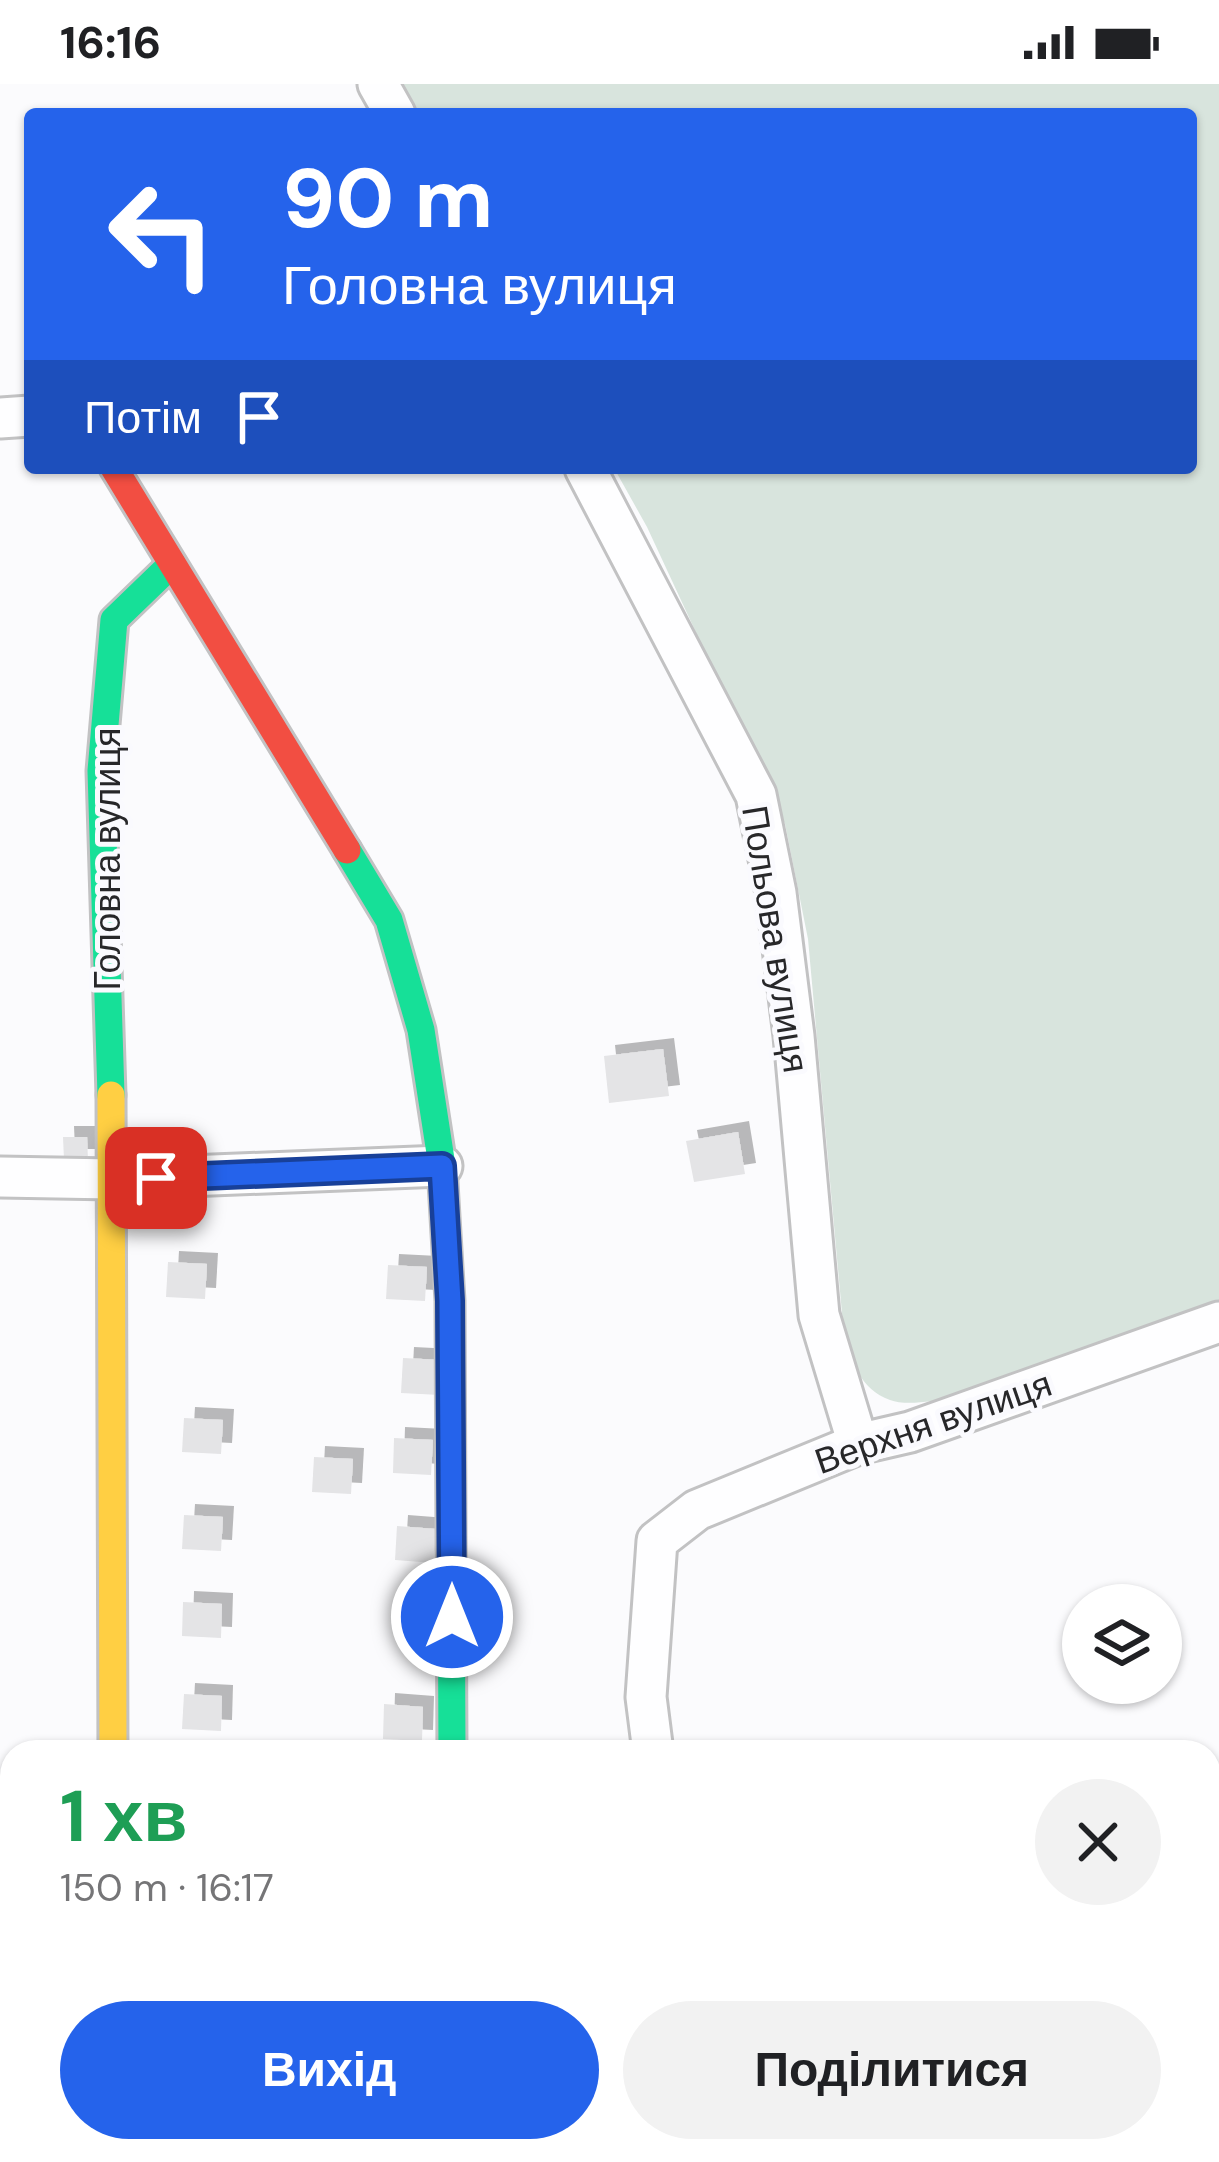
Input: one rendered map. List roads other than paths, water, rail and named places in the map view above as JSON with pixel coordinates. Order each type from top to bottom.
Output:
[{"type":"street","points":[[118,474],[389,920],[422,1030],[442,1166],[450,1301],[452,1740]]},
{"type":"street","name":"Польова вулиця","points":[[588,474],[756,795],[776,893],[788,988],[819,1316],[858,1444]]},
{"type":"street","name":"Головна вулиця","points":[[113,1740],[112,1179],[101,771],[114,620],[172,564]]},
{"type":"street","points":[[0,1177],[112,1179],[442,1166]]},
{"type":"street","name":"Верхня вулиця","points":[[651,1740],[646,1697],[657,1541],[697,1510],[858,1444],[910,1432],[1219,1322]]}]
